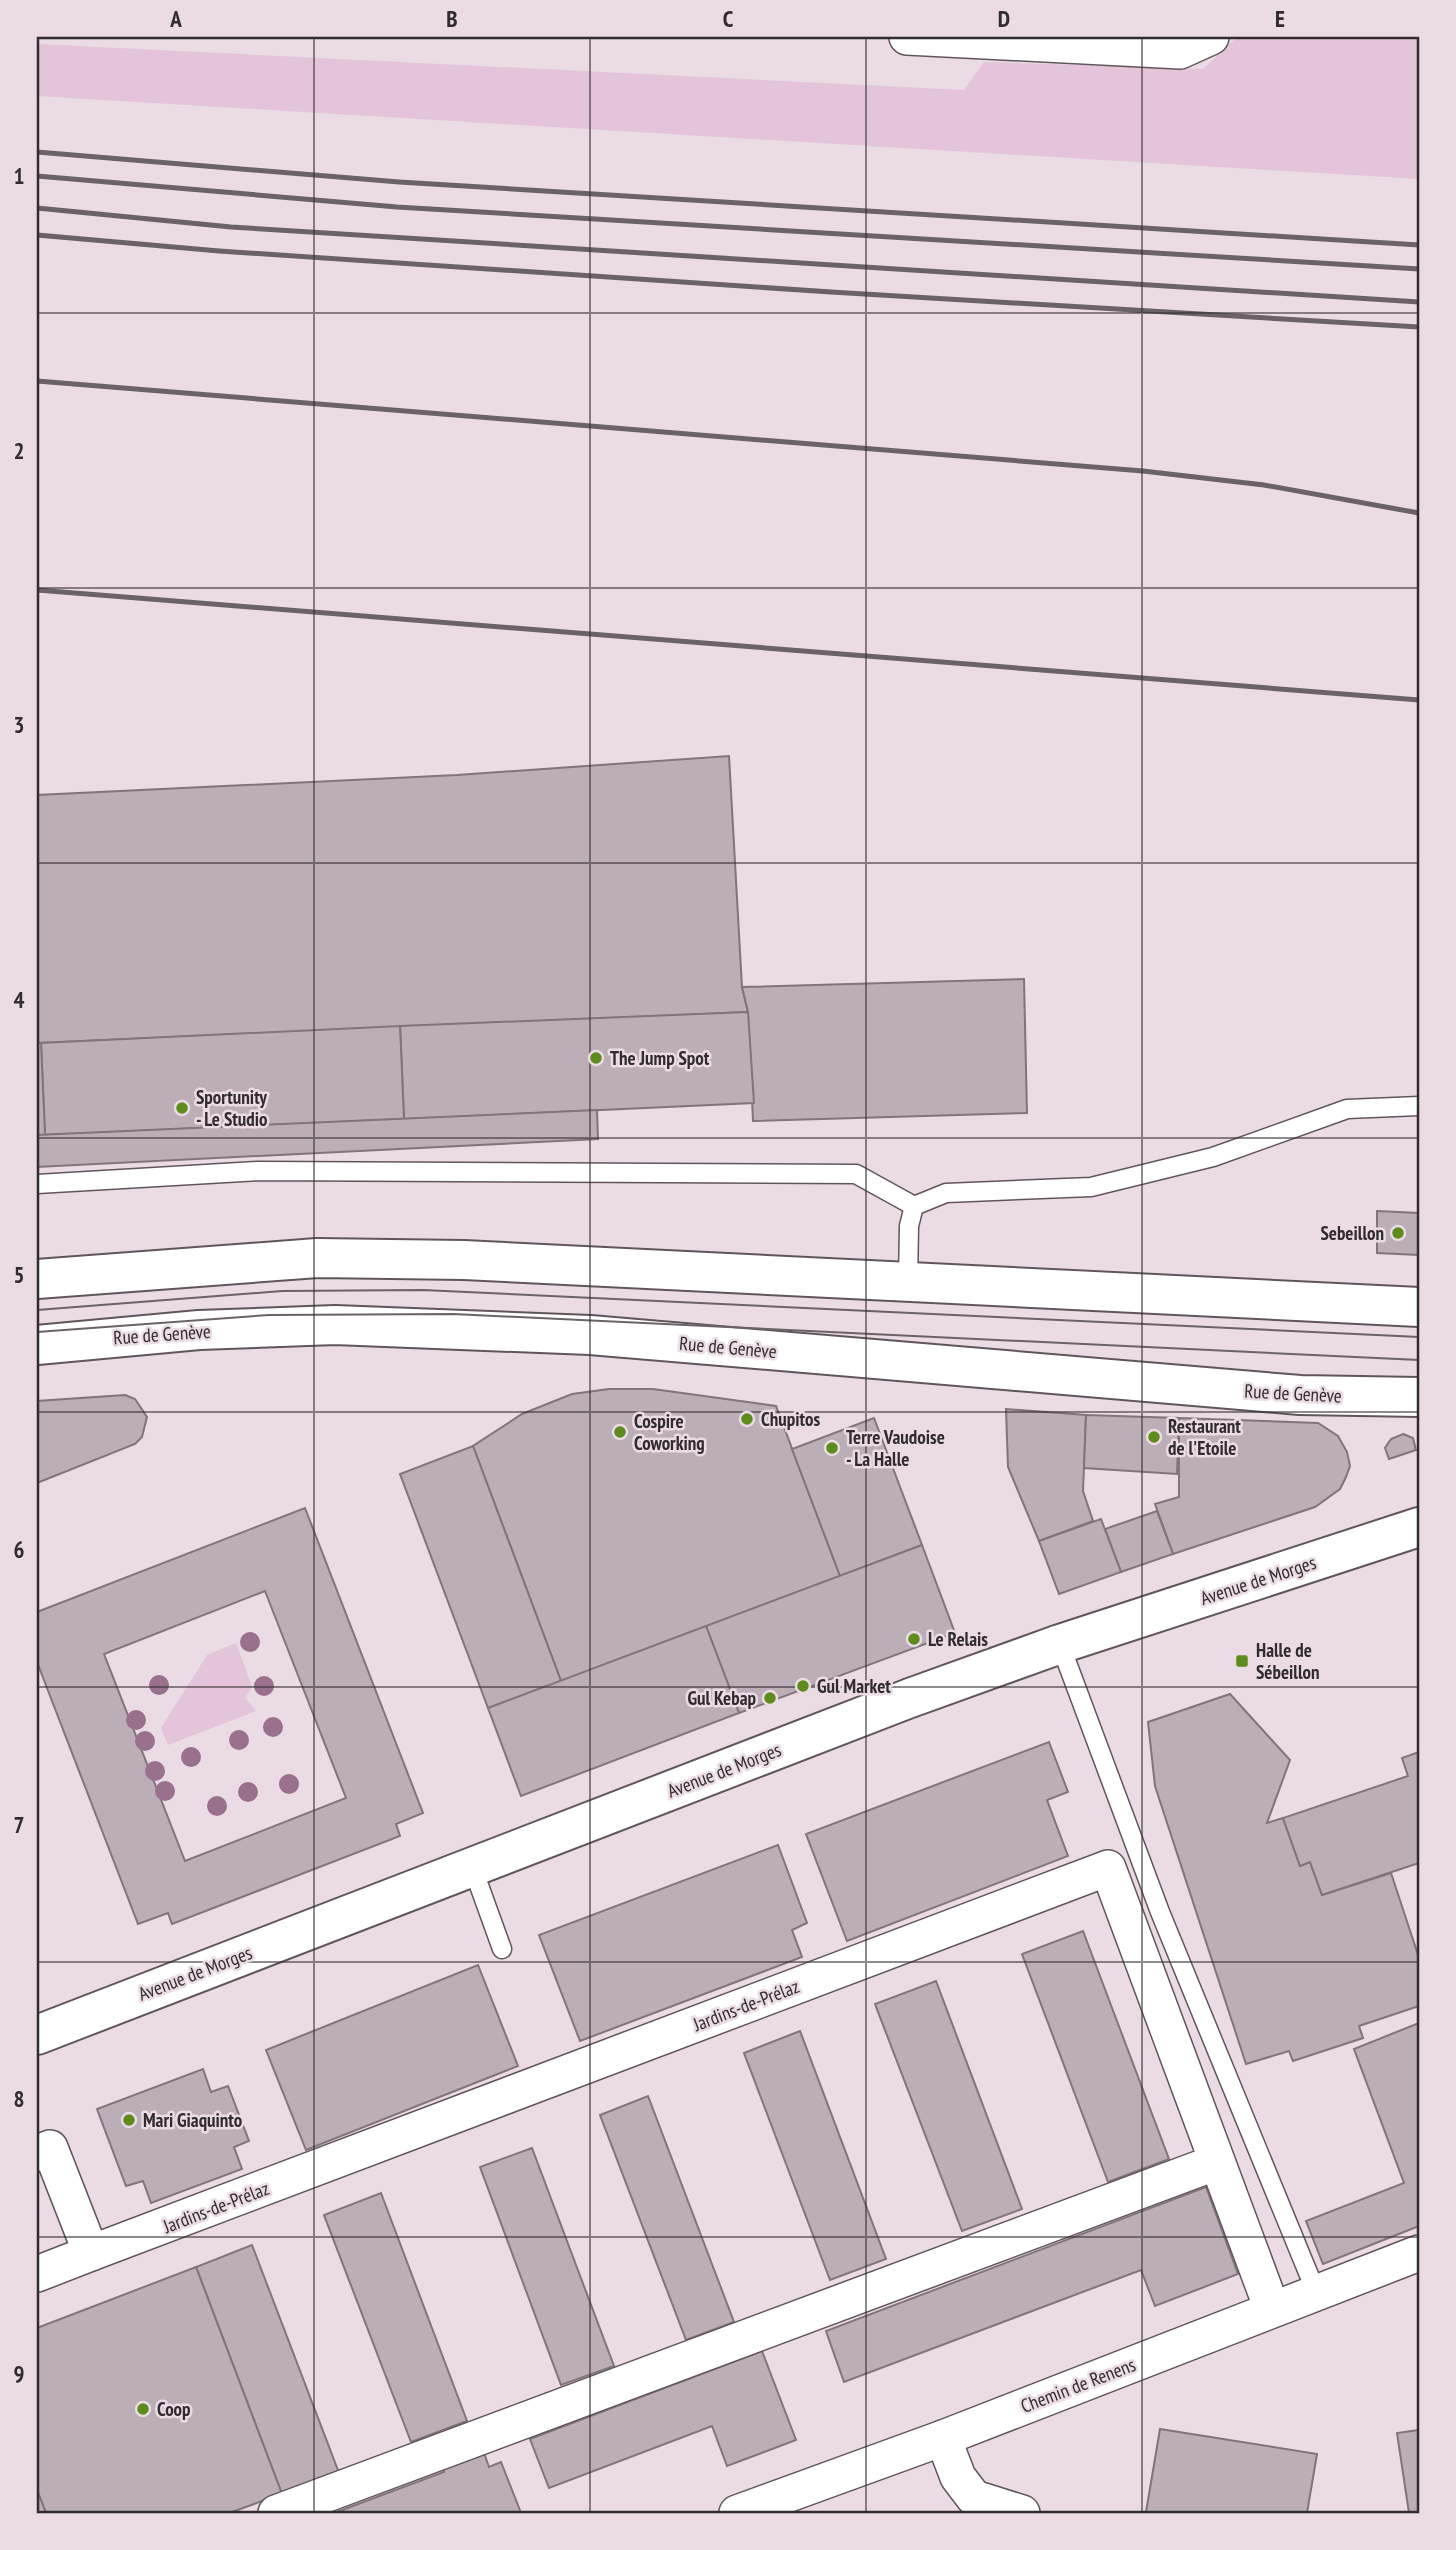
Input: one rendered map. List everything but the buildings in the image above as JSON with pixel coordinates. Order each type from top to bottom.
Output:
[{"type":"main road","points":[[37,1279],[317,1258],[464,1260],[1419,1307]]},
{"type":"main road","name":"Rue de Genève","points":[[37,1345],[199,1330],[335,1325],[590,1335],[1300,1395],[1419,1397]]},
{"type":"main road","name":"Avenue de Morges","points":[[37,2035],[910,1698],[1060,1644],[1419,1527]]},
{"type":"street","points":[[907,37],[1180,51],[1211,37]]},
{"type":"street","name":"Jardins-de-Prélaz","points":[[91,2253],[1108,1868],[1272,2309]]},
{"type":"street","points":[[37,2153],[50,2148],[91,2253],[37,2274]]},
{"type":"street","points":[[276,2513],[1217,2162]]},
{"type":"street","name":"Chemin de Renens","points":[[737,2513],[943,2438],[1419,2253]]},
{"type":"street","points":[[943,2438],[958,2477],[974,2498],[1022,2513]]},
{"type":"lane","points":[[914,1206],[946,1193],[1091,1187],[1213,1157],[1347,1109],[1419,1106]]},
{"type":"lane","points":[[37,1184],[258,1171],[856,1174],[914,1206]]},
{"type":"lane","points":[[908,1281],[909,1226],[914,1206]]},
{"type":"lane","points":[[1060,1644],[1160,1912],[1316,2292]]},
{"type":"lane","points":[[471,1866],[502,1949]]},
{"type":"shaded area","points":[[1237,37],[1419,37],[1419,179],[37,96],[37,44],[964,90],[984,62],[1203,69]]},
{"type":"shaded area","points":[[236,1643],[252,1687],[245,1698],[256,1711],[168,1745],[161,1728],[207,1655]]},
{"type":"tram line","points":[[37,1310],[282,1291],[423,1290],[1419,1337]]},
{"type":"tram line","points":[[37,1332],[269,1315],[453,1314],[1419,1360]]},
{"type":"railway","points":[[37,152],[399,182],[1419,245]]},
{"type":"railway","points":[[37,176],[397,207],[1419,269]]},
{"type":"railway","points":[[37,208],[231,227],[1419,302]]},
{"type":"railway","points":[[37,235],[219,251],[831,292],[1419,327]]},
{"type":"railway","points":[[37,381],[1143,471],[1264,485],[1419,513]]},
{"type":"railway","points":[[37,590],[1419,700]]},
{"type":"place","name":"The Jump Spot","points":[[596,1058]]},
{"type":"place","name":"Sportunity - Le Studio","points":[[182,1108]]},
{"type":"place","name":"Sebeillon","points":[[1398,1233]]},
{"type":"place","name":"Chupitos","points":[[747,1419]]},
{"type":"place","name":"Cospire Coworking","points":[[620,1432]]},
{"type":"place","name":"Restaurant de l'Etoile","points":[[1154,1437]]},
{"type":"place","name":"Terre Vaudoise - La Halle","points":[[832,1448]]},
{"type":"place","name":"Le Relais","points":[[914,1639]]},
{"type":"place","name":"Halle de Sébeillon","points":[[1242,1661]]},
{"type":"place","name":"Gul Market","points":[[803,1686]]},
{"type":"place","name":"Gul Kebap","points":[[770,1698]]},
{"type":"place","name":"Mari Giaquinto","points":[[129,2120]]},
{"type":"place","name":"Coop","points":[[143,2409]]}]
